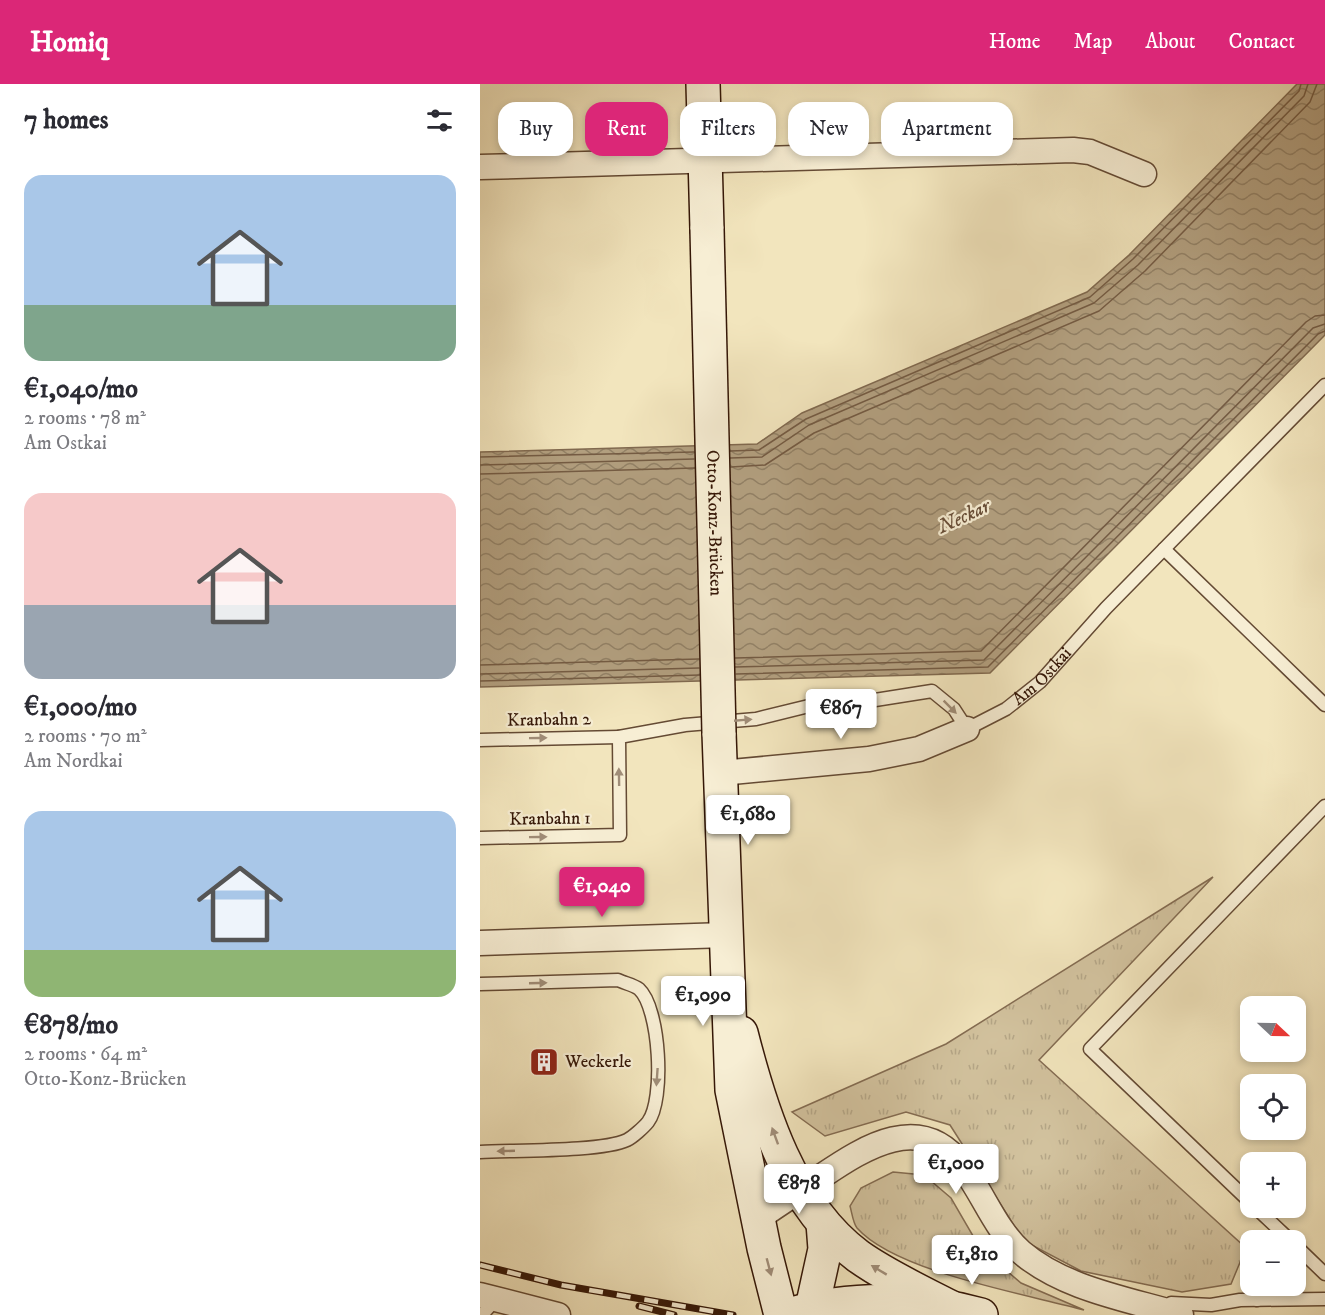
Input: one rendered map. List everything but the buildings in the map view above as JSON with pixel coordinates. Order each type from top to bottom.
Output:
[{"type":"main road","name":"Otto-Konz-Brücken","points":[[703,84],[726,948],[757,1219],[794,1313]]},
{"type":"main road","name":"Otto-Konz-Brücken","points":[[743,1085],[799,1191],[823,1223],[857,1255],[880,1271],[950,1306]]},
{"type":"main road","points":[[794,1313],[825,1249],[823,1223]]},
{"type":"main road","points":[[794,1313],[862,1301],[950,1306],[981,1315]]},
{"type":"street","points":[[480,167],[1073,150],[1090,152],[1144,174]]},
{"type":"street","name":"Am Ostkai","points":[[720,773],[869,759],[919,749],[967,729]]},
{"type":"street","points":[[480,943],[726,948]]},
{"type":"street","points":[[757,1219],[877,1142],[906,1137],[921,1139],[944,1149],[963,1167],[1005,1234],[1022,1253],[1067,1280],[1181,1315]]},
{"type":"street","points":[[486,1303],[558,1315]]},
{"type":"lane","name":"Am Ostkai","points":[[967,729],[1006,709],[1040,682],[1106,608],[1325,385]]},
{"type":"lane","points":[[1164,549],[1325,705]]},
{"type":"lane","name":"Kranbahn 2","points":[[480,740],[619,736],[685,725],[756,719],[817,704],[856,703],[932,691],[954,709],[967,729]]},
{"type":"lane","name":"Kranbahn 1","points":[[480,838],[620,835],[619,736]]},
{"type":"lane","points":[[1240,1192],[1090,1049],[1325,806]]},
{"type":"lane","points":[[480,984],[618,980],[639,988],[650,1005],[658,1059],[656,1099],[649,1121],[626,1140],[591,1147],[480,1152]]},
{"type":"lane","points":[[1306,1256],[1325,1274]]},
{"type":"lane","points":[[1257,1300],[1258,1296]]},
{"type":"lane","points":[[1138,1302],[1211,1305],[1257,1300],[1325,1299]]},
{"type":"green space","points":[[1213,877],[1039,1060],[1240,1243],[1240,1262],[1231,1284],[1182,1292],[1081,1271],[1024,1241],[950,1125],[906,1112],[825,1136],[792,1112],[946,1044]]},
{"type":"green space","points":[[893,1172],[924,1175],[951,1198],[980,1248],[1021,1283],[1084,1310],[963,1280],[901,1257],[876,1244],[857,1228],[850,1206],[861,1188]]},
{"type":"water","name":"Neckar","points":[[1297,84],[1325,84],[1325,335],[990,673],[480,687],[480,452],[757,444],[802,413],[1087,292],[1129,255]]},
{"type":"railway","points":[[480,1265],[561,1285],[733,1315]]},
{"type":"railway","points":[[639,1306],[674,1315]]},
{"type":"place","name":"Weckerle","points":[[544,1062]]}]
